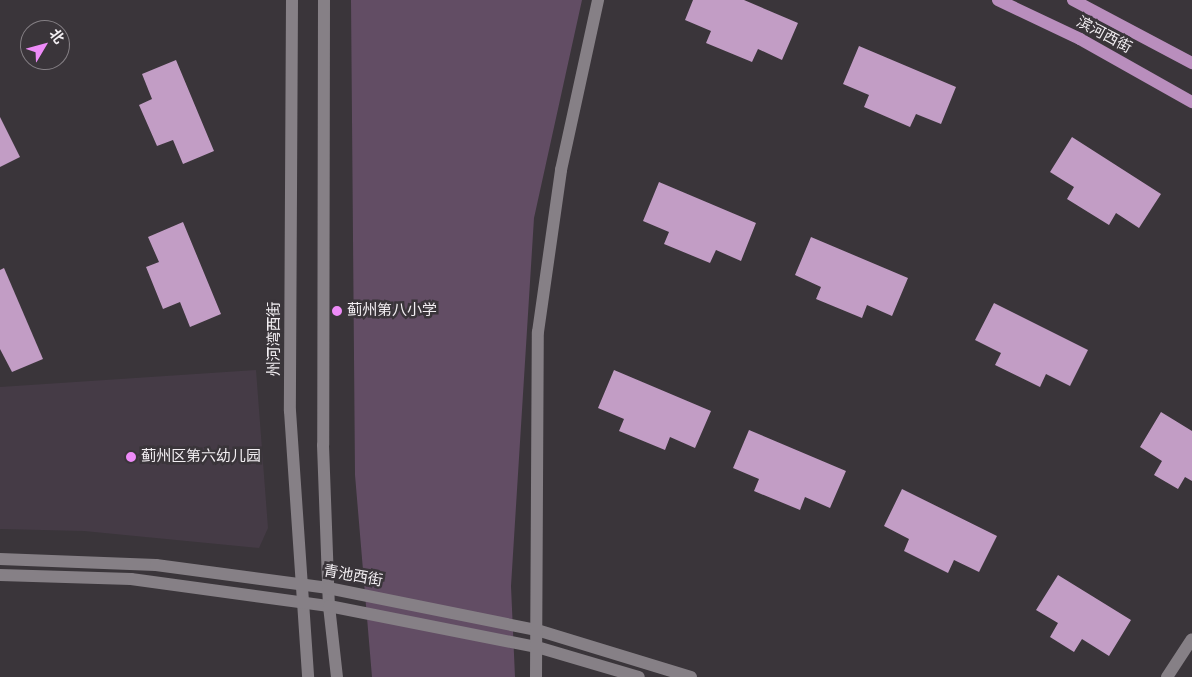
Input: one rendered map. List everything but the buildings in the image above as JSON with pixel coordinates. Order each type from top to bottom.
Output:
[{"type":"main road","name":"滨河西街","points":[[998,0],[1080,39],[1192,102]]},
{"type":"main road","name":"滨河西街","points":[[1073,0],[1192,63]]},
{"type":"street","name":"州河湾西街","points":[[292,0],[290,411],[300,602],[308,677]]},
{"type":"street","points":[[324,0],[321,327],[328,588],[337,677]]},
{"type":"street","points":[[536,677],[538,332],[561,170],[598,0]]},
{"type":"street","name":"青池西街","points":[[0,559],[156,565],[299,583],[537,630],[691,677]]},
{"type":"street","points":[[0,575],[130,579],[329,606],[537,647],[639,677]]},
{"type":"street","points":[[1167,677],[1192,639]]},
{"type":"shaded area","points":[[351,0],[582,0],[534,218],[511,586],[515,677],[372,677],[355,475]]},
{"type":"shaded area","name":"蓟州区第六幼儿园","points":[[256,370],[268,528],[259,548],[84,531],[0,529],[0,387]]},
{"type":"place","name":"蓟州第八小学","points":[[337,311]]},
{"type":"place","name":"蓟州区第六幼儿园","points":[[131,457]]}]
